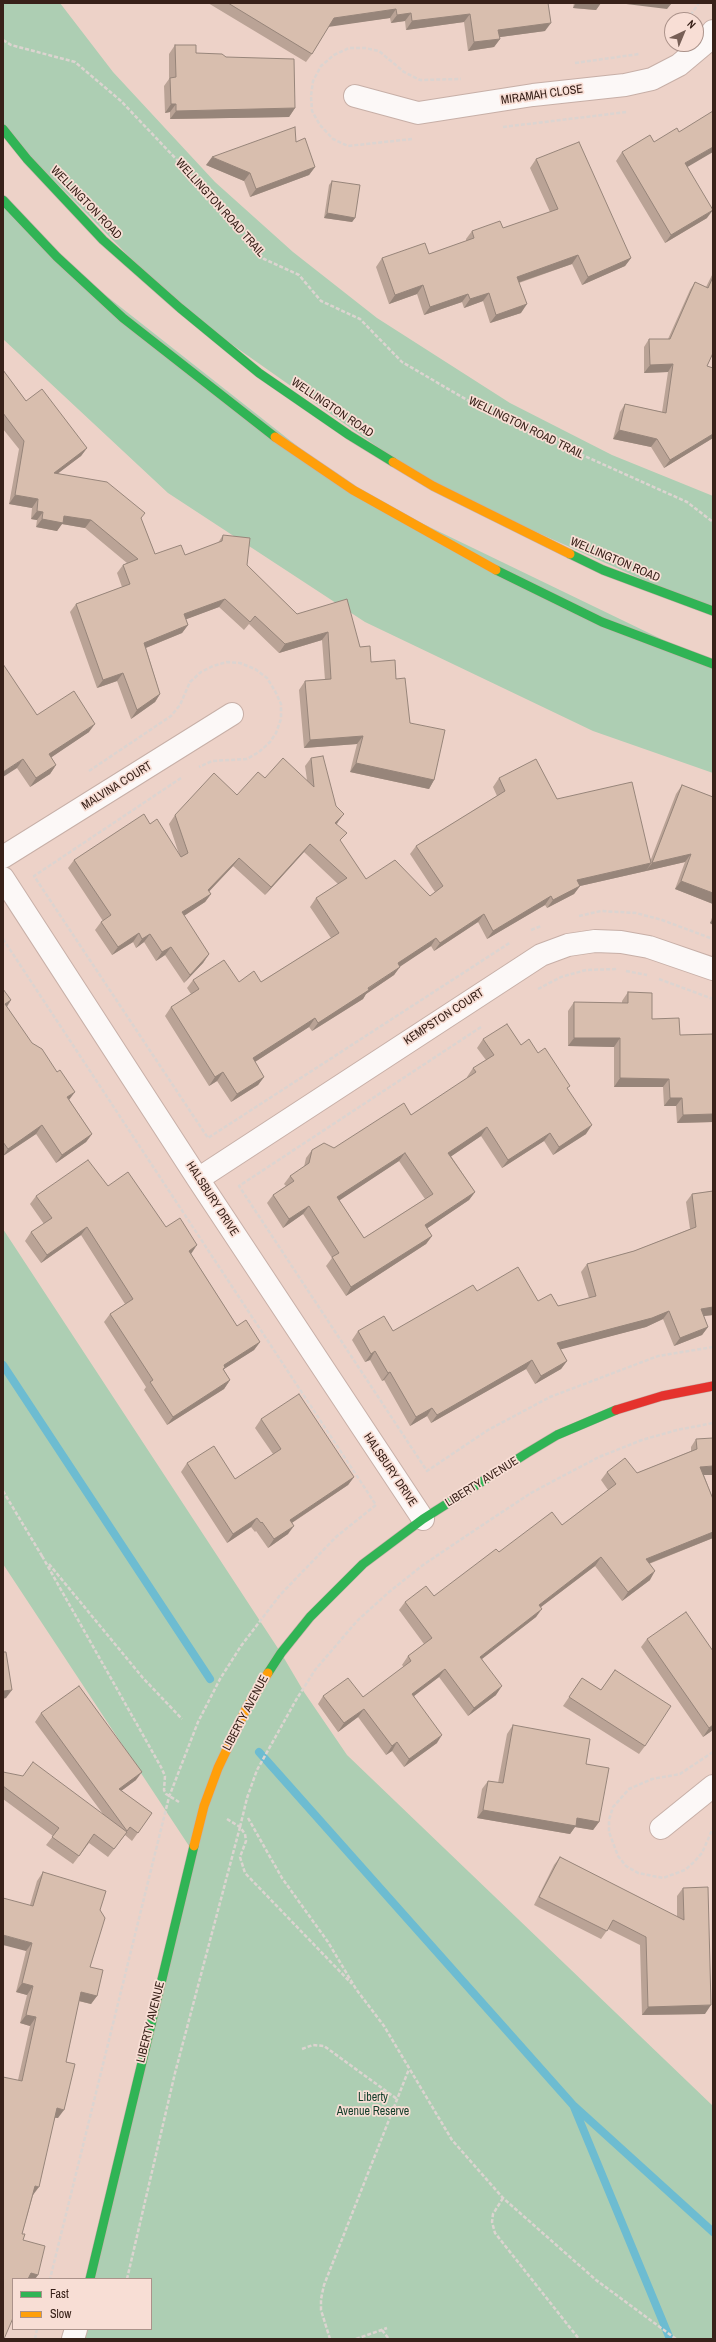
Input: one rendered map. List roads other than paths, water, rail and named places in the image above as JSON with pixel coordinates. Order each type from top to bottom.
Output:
[{"type":"main road","name":"WELLINGTON ROAD","points":[[3,129],[27,159],[115,250],[180,308],[259,373],[349,435],[433,486],[517,529],[603,570],[713,611]]},
{"type":"main road","points":[[3,200],[57,257],[123,318],[273,435],[354,490],[477,561],[602,622],[713,664]]},
{"type":"main road","name":"LIBERTY AVENUE","points":[[90,2278],[204,1809],[218,1768],[247,1707],[281,1653],[310,1617],[357,1569],[423,1518],[557,1435],[611,1412],[662,1396],[713,1386]]},
{"type":"street","name":"MIRAMAH CLOSE","points":[[355,96],[418,113],[533,96],[625,85],[652,79],[679,65],[704,44],[713,31]]},
{"type":"street","name":"MALVINA COURT","points":[[3,857],[232,714]]},
{"type":"street","name":"HALSBURY DRIVE","points":[[3,878],[198,1179],[423,1518]]},
{"type":"street","name":"KEMPSTON COURT","points":[[198,1179],[541,956],[568,945],[595,941],[622,942],[649,948],[713,969]]},
{"type":"street","points":[[661,1828],[713,1786]]},
{"type":"waterway","points":[[3,1365],[210,1679]]},
{"type":"waterway","points":[[259,1752],[573,2105],[713,2232]]},
{"type":"waterway","points":[[574,2107],[670,2339]]},
{"type":"park label","name":"Liberty Avenue Reserve","points":[[373,2105]]}]
